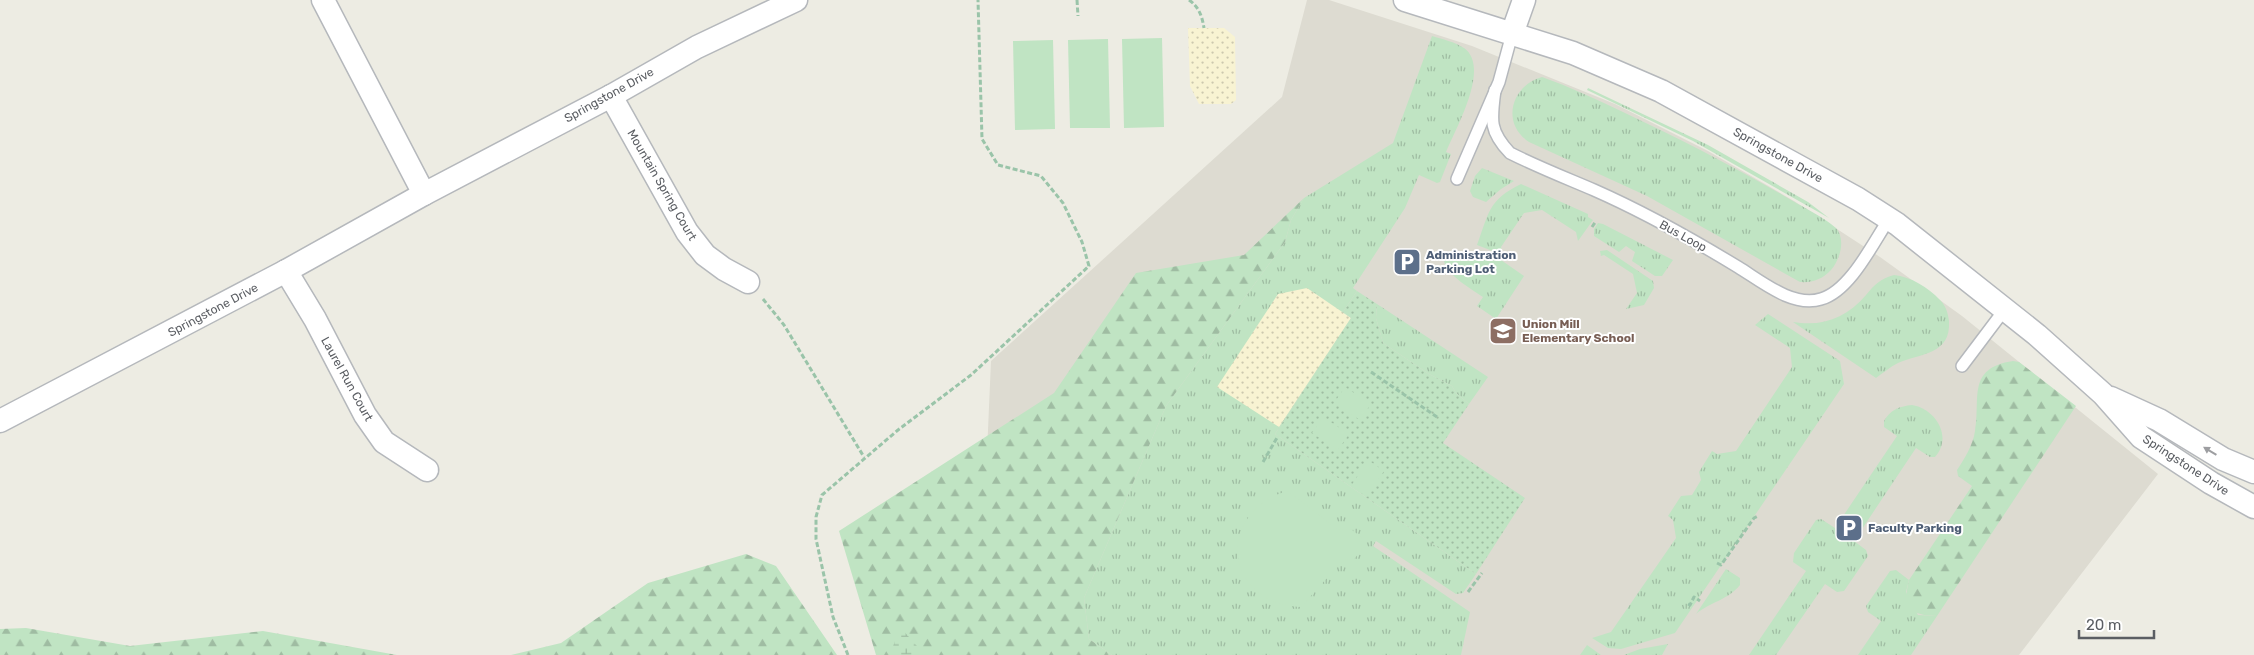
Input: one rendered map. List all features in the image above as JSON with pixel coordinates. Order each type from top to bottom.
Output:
[{"type":"street","points":[[323,0],[424,194]]},
{"type":"street","name":"Springstone Drive","points":[[0,421],[286,271],[424,194],[611,96],[696,47],[796,0]]},
{"type":"street","name":"Springstone Drive","points":[[1405,0],[1573,53],[1661,91],[1858,199],[1889,219],[2005,309],[2104,394],[2141,437],[2211,482],[2254,506]]},
{"type":"street","points":[[1512,34],[1524,0]]},
{"type":"street","name":"Mountain Spring Court","points":[[611,96],[687,232],[704,255],[748,282]]},
{"type":"street","name":"Laurel Run Court","points":[[286,271],[315,319],[366,415],[384,442],[427,470]]},
{"type":"street","name":"Springstone Drive","points":[[2104,394],[2159,420],[2223,459],[2254,472]]},
{"type":"lane","points":[[1457,180],[1495,90],[1506,60],[1512,34]]},
{"type":"lane","name":"Bus Loop","points":[[1495,90],[1492,123],[1500,142],[1510,153],[1595,190],[1660,223],[1775,289],[1796,298],[1819,300],[1834,293],[1860,265],[1889,219]]},
{"type":"lane","points":[[1962,366],[2005,309]]},
{"type":"path","points":[[848,655],[833,617],[816,539],[816,517],[822,495],[864,457],[971,375],[1089,266],[1082,242],[1064,203],[1041,176],[998,164],[982,139],[978,0]]},
{"type":"path","points":[[1077,0],[1078,16]]},
{"type":"path","points":[[1189,0],[1195,4],[1200,12],[1204,28]]},
{"type":"path","points":[[1592,227],[1596,221]]},
{"type":"path","points":[[748,282],[784,325],[864,457]]},
{"type":"path","points":[[1370,372],[1437,417]]},
{"type":"path","points":[[1263,462],[1278,436]]},
{"type":"path","points":[[1717,563],[1721,565],[1754,518],[1758,516]]},
{"type":"path","points":[[1468,592],[1482,573]]},
{"type":"path","points":[[1688,604],[1690,605],[1694,597],[1700,601]]},
{"type":"shaded area","name":"Union Mill Elementary School","points":[[1307,0],[1329,0],[1472,46],[1615,104],[1708,151],[1794,201],[1880,257],[1962,316],[2158,474],[2019,655],[910,655],[987,453],[991,361],[1282,97]]},
{"type":"green space","points":[[1432,36],[1453,42],[1464,48],[1471,57],[1474,69],[1469,98],[1446,152],[1451,154],[1440,182],[1437,183],[1419,175],[1405,208],[1353,288],[1357,291],[1343,312],[1351,318],[1275,434],[1476,574],[1463,593],[1456,594],[1376,541],[1373,546],[1470,612],[1461,655],[1112,655],[1089,639],[1084,598],[1166,406],[1285,242],[1291,220],[1304,198],[1393,143]]},
{"type":"green space","points":[[1162,38],[1164,127],[1124,128],[1122,39]]},
{"type":"green space","points":[[1108,39],[1110,128],[1070,128],[1068,40]]},
{"type":"green space","points":[[1053,40],[1055,129],[1015,130],[1013,41]]},
{"type":"green space","points":[[1542,77],[1593,98],[1683,141],[1824,219],[1836,228],[1841,238],[1841,249],[1834,266],[1821,278],[1809,282],[1800,282],[1647,196],[1529,142],[1520,134],[1515,125],[1512,115],[1513,105],[1523,88],[1532,81]]},
{"type":"green space","points":[[1588,88],[1708,145],[1808,202],[1829,218],[1693,141],[1587,90]]},
{"type":"green space","points":[[1482,168],[1514,181],[1486,202],[1473,197],[1470,191],[1475,176]]},
{"type":"green space","points":[[1521,184],[1588,214],[1588,217],[1593,220],[1578,241],[1576,232],[1542,210],[1524,213],[1501,247],[1503,255],[1477,245],[1491,208],[1502,196]]},
{"type":"green space","points":[[1304,198],[1291,220],[1285,242],[1166,406],[1084,598],[1089,639],[1112,655],[876,655],[839,531],[1054,393],[1136,273],[1244,255]]},
{"type":"green space","points":[[1598,223],[1673,260],[1662,276],[1655,276],[1632,261],[1635,252],[1626,246],[1619,252],[1594,236],[1594,229]]},
{"type":"green space","points":[[1476,250],[1501,260],[1524,276],[1496,319],[1477,306],[1483,297],[1451,273],[1444,260],[1445,254],[1469,261]]},
{"type":"green space","points":[[1607,250],[1653,281],[1654,288],[1644,305],[1626,309],[1637,293],[1633,274],[1604,255],[1601,256],[1600,251]]},
{"type":"green space","points":[[1894,275],[1919,283],[1940,300],[1948,315],[1948,332],[1945,341],[1940,347],[1898,363],[1876,378],[1793,322],[1824,322],[1842,315],[1858,303],[1878,282]]},
{"type":"green space","points":[[1357,291],[1377,304],[1376,318],[1383,343],[1429,374],[1452,386],[1456,393],[1469,404],[1443,443],[1525,498],[1476,574],[1275,434],[1351,318],[1343,312]]},
{"type":"green space","points":[[1377,304],[1488,377],[1469,404],[1456,393],[1452,386],[1429,374],[1383,343],[1376,318]]},
{"type":"green space","points":[[1768,314],[1840,361],[1844,384],[1675,633],[1621,649],[1608,648],[1592,638],[1611,632],[1676,538],[1673,520],[1668,516],[1681,496],[1692,495],[1701,480],[1699,472],[1712,451],[1717,454],[1736,451],[1792,367],[1790,348],[1755,325]]},
{"type":"green space","points":[[2013,361],[2019,362],[2076,406],[1937,616],[1914,612],[1907,603],[1906,597],[1909,580],[1972,486],[1958,476],[1957,470],[1974,436],[1977,397],[1982,378],[1988,370]]},
{"type":"green space","points":[[1345,387],[1371,404],[1360,420],[1334,403]]},
{"type":"green space","points":[[1912,405],[1928,412],[1939,425],[1942,441],[1935,457],[1930,457],[1916,448],[1854,541],[1866,550],[1868,556],[1844,591],[1837,592],[1825,584],[1776,655],[1749,655],[1806,571],[1793,562],[1794,553],[1816,520],[1821,519],[1835,528],[1897,436],[1884,427],[1884,421],[1896,409]]},
{"type":"green space","points":[[1323,417],[1349,434],[1338,450],[1312,433]]},
{"type":"green space","points":[[1368,460],[1384,471],[1367,497],[1351,486]]},
{"type":"green space","points":[[1288,491],[1338,530],[1351,529],[1361,537],[1362,550],[1354,559],[1343,560],[1301,607],[1278,603],[1262,595],[1246,578],[1239,563],[1240,533],[1247,519],[1258,507],[1272,497]]},
{"type":"green space","points":[[746,554],[776,566],[837,655],[511,655],[561,643],[648,583]]},
{"type":"green space","points":[[1726,569],[1740,578],[1740,585],[1724,598],[1696,614]]},
{"type":"green space","points":[[1896,570],[1909,580],[1906,592],[1918,615],[1937,616],[1911,655],[1858,655],[1881,621],[1868,612],[1866,606],[1890,571]]},
{"type":"green space","points":[[900,627],[925,655],[890,655]]},
{"type":"green space","points":[[26,628],[130,646],[263,631],[397,655],[0,655],[0,629]]},
{"type":"green space","points":[[1668,644],[1662,655],[1624,655],[1640,649]]},
{"type":"green space","points":[[1587,645],[1601,655],[1580,655]]},
{"type":"sand","points":[[1188,28],[1224,28],[1235,37],[1236,100],[1231,104],[1199,104],[1190,86]]},
{"type":"sand","points":[[1307,288],[1351,318],[1279,427],[1217,387],[1278,294]]},
{"type":"place","name":"Administration Parking Lot","points":[[1407,262]]},
{"type":"place","name":"Union Mill Elementary School","points":[[1503,331]]},
{"type":"place","name":"Faculty Parking","points":[[1849,528]]}]
